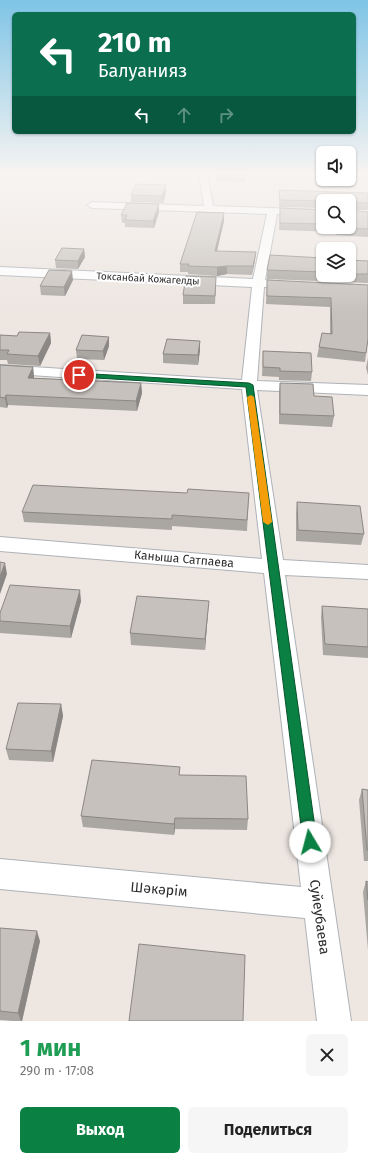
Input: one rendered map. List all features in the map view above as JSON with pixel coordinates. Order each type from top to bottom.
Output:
[{"type":"street","name":"Суйеубаева","points":[[271,221],[258,283],[249,385],[334,1021]]},
{"type":"street","name":"Токсанбай Кожагелды","points":[[0,271],[282,284]]},
{"type":"street","points":[[0,369],[249,385],[368,390]]},
{"type":"street","name":"Каныша Сатпаева","points":[[0,544],[274,567],[368,572]]},
{"type":"street","name":"Шәкәрім","points":[[0,874],[318,904]]},
{"type":"building","points":[[194,221],[222,221],[215,251],[256,252],[253,266],[217,267],[188,266],[189,264],[180,264]]},
{"type":"building","points":[[280,221],[316,221],[316,224],[280,223]]},
{"type":"building","points":[[356,221],[368,221],[368,229],[356,229]]},
{"type":"building","points":[[62,248],[84,249],[78,261],[55,260]]},
{"type":"building","points":[[270,255],[316,258],[316,272],[267,270]]},
{"type":"building","points":[[356,260],[368,261],[368,274],[356,274]]},
{"type":"building","points":[[49,270],[72,271],[64,287],[40,286]]},
{"type":"building","points":[[186,276],[216,277],[215,296],[183,295]]},
{"type":"building","points":[[267,280],[368,285],[368,339],[366,353],[319,347],[322,333],[332,334],[331,298],[267,296]]},
{"type":"building","points":[[19,332],[50,333],[38,356],[7,354],[9,350],[0,350],[0,335],[17,336]]},
{"type":"building","points":[[82,335],[109,337],[103,351],[76,350]]},
{"type":"building","points":[[167,339],[200,341],[198,355],[163,354]]},
{"type":"building","points":[[263,351],[311,353],[312,372],[280,371],[280,368],[263,367]]},
{"type":"building","points":[[0,365],[33,367],[28,378],[141,383],[136,401],[6,395],[5,398],[0,397]]},
{"type":"building","points":[[280,383],[313,384],[314,396],[332,397],[334,416],[280,414]]},
{"type":"building","points":[[33,485],[187,493],[188,489],[249,493],[247,520],[172,515],[172,519],[22,512]]},
{"type":"building","points":[[297,502],[360,506],[364,534],[298,530]]},
{"type":"building","points":[[0,562],[5,563],[0,577]]},
{"type":"building","points":[[10,585],[80,590],[70,626],[0,621],[0,613]]},
{"type":"building","points":[[137,596],[209,601],[205,639],[130,633]]},
{"type":"building","points":[[322,606],[368,609],[368,647],[325,644]]},
{"type":"building","points":[[18,703],[61,704],[51,751],[6,749]]},
{"type":"building","points":[[92,760],[180,767],[179,775],[246,776],[248,819],[175,818],[174,824],[81,816]]},
{"type":"building","points":[[362,789],[368,790],[368,850],[367,850]]},
{"type":"building","points":[[366,881],[368,882],[368,900]]},
{"type":"building","points":[[0,928],[37,931],[18,1013],[0,1011]]},
{"type":"building","points":[[139,944],[245,955],[243,1021],[129,1021]]},
{"type":"slow traffic","points":[[251,397],[268,522]]},
{"type":"route","points":[[79,375],[249,385],[310,842]]}]
